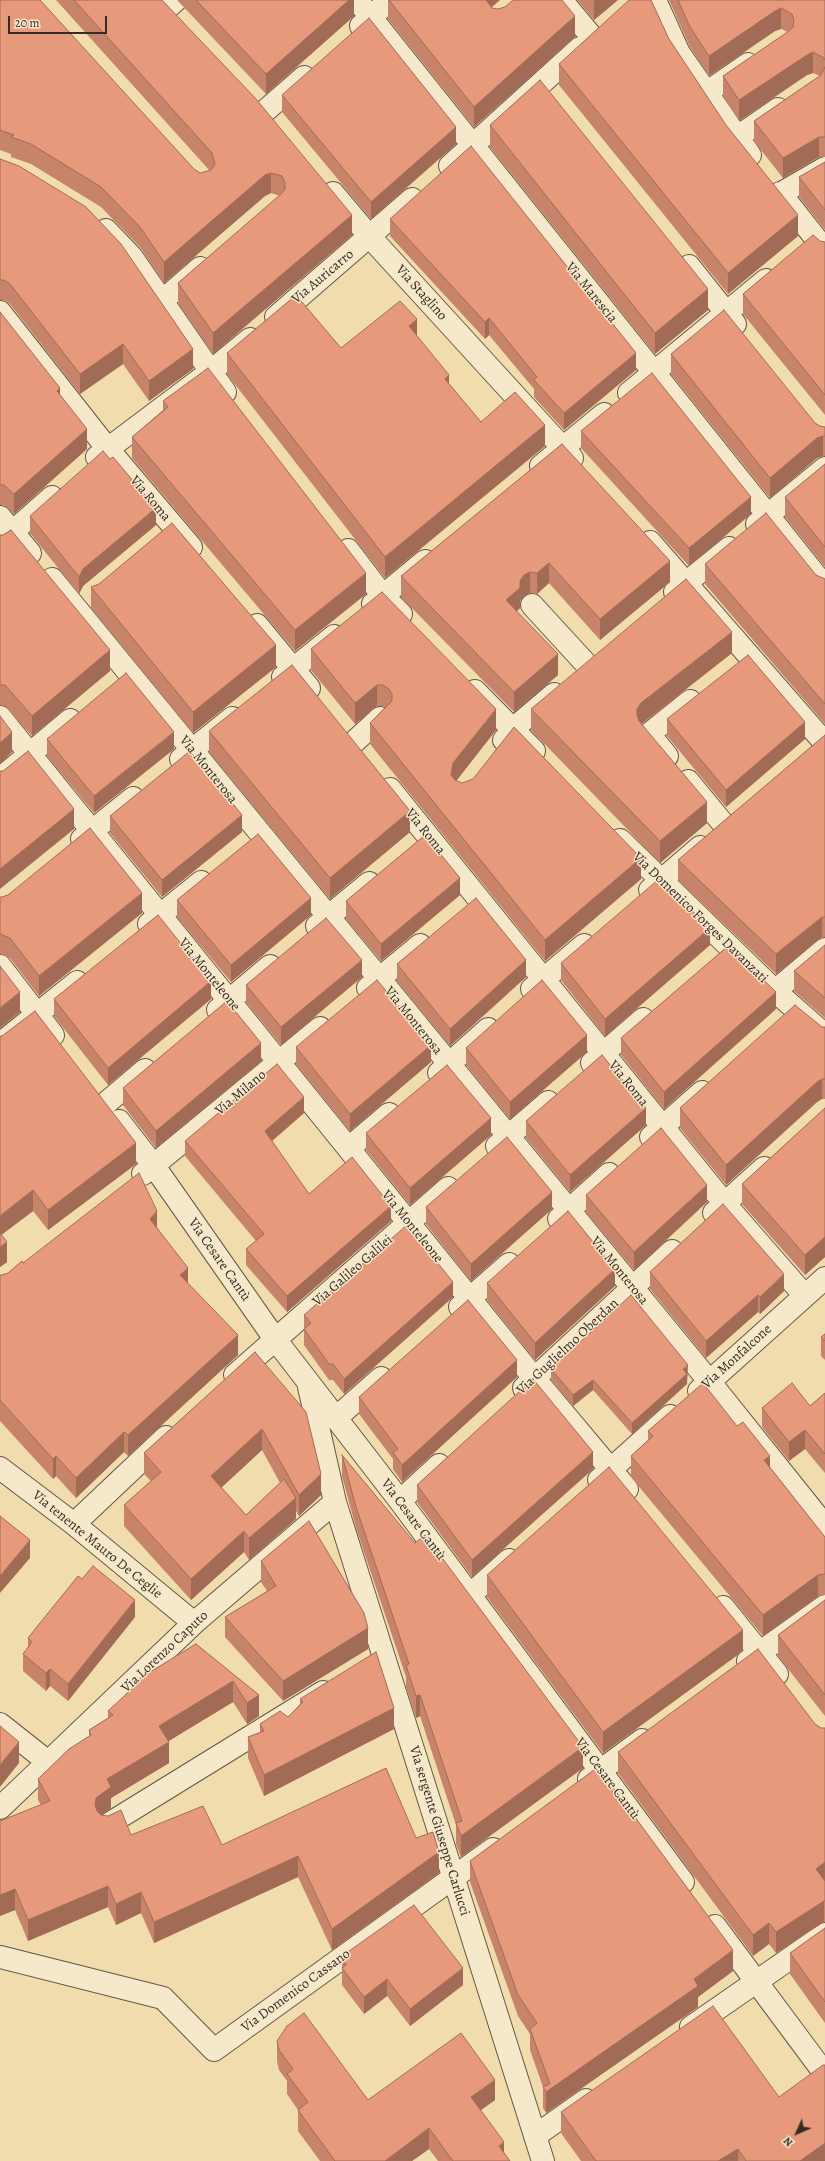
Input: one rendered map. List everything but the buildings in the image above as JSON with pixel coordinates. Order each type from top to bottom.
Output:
[{"type":"street","name":"Via Marescia","points":[[357,0],[372,17],[472,146],[655,372],[825,586]]},
{"type":"street","points":[[348,38],[390,0]]},
{"type":"street","name":"Via Auricarro","points":[[84,469],[108,448],[210,372],[370,237],[600,30],[561,0]]},
{"type":"street","points":[[655,0],[678,52],[736,138],[820,244],[797,253]]},
{"type":"street","points":[[168,3],[184,25]]},
{"type":"street","points":[[706,93],[763,54]]},
{"type":"street","points":[[265,111],[318,64]]},
{"type":"street","points":[[541,83],[556,102]]},
{"type":"street","points":[[249,94],[280,129]]},
{"type":"street","points":[[736,138],[794,98]]},
{"type":"street","points":[[780,194],[825,168]]},
{"type":"street","name":"Via Staglino","points":[[320,177],[370,237],[584,471]]},
{"type":"street","points":[[94,218],[131,256],[210,372],[239,410]]},
{"type":"street","points":[[676,250],[746,337]]},
{"type":"street","points":[[162,302],[214,256]]},
{"type":"street","points":[[527,478],[780,268]]},
{"type":"street","name":"Via Roma","points":[[0,312],[108,448],[204,562]]},
{"type":"street","points":[[658,607],[825,468]]},
{"type":"street","points":[[4,531],[66,485]]},
{"type":"street","points":[[156,541],[174,526]]},
{"type":"street","points":[[638,530],[687,582],[824,741],[806,756]]},
{"type":"street","name":"Via Monterosa","points":[[4,531],[122,677],[192,750],[633,1287],[825,1526]]},
{"type":"street","points":[[335,534],[383,596],[416,629]]},
{"type":"street","points":[[270,688],[443,546]]},
{"type":"street","points":[[532,605],[588,666]]},
{"type":"street","points":[[244,609],[323,706]]},
{"type":"street","points":[[490,758],[513,729],[606,651]]},
{"type":"street","points":[[731,670],[750,655]]},
{"type":"street","points":[[464,679],[546,763]]},
{"type":"street","points":[[637,901],[732,819],[649,734],[706,690]]},
{"type":"street","points":[[167,770],[246,707]]},
{"type":"street","points":[[0,779],[85,708]]},
{"type":"street","name":"Via Monteleone","points":[[0,717],[408,1223],[640,1506]]},
{"type":"street","points":[[353,743],[380,718]]},
{"type":"street","name":"Via Roma","points":[[338,724],[724,1204],[805,1296]]},
{"type":"street","points":[[68,850],[148,785]]},
{"type":"street","name":"Via Domenico Forges Davanzati","points":[[606,825],[728,946],[775,991],[825,1035]]},
{"type":"street","points":[[243,848],[260,834]]},
{"type":"street","points":[[409,849],[427,834]]},
{"type":"street","points":[[136,935],[219,867]]},
{"type":"street","points":[[200,1025],[386,868]]},
{"type":"street","points":[[460,912],[478,897]]},
{"type":"street","points":[[520,1000],[602,930]]},
{"type":"street","name":"Via Milano","points":[[129,1184],[154,1166],[437,931]]},
{"type":"street","points":[[711,961],[728,946]]},
{"type":"street","points":[[775,991],[825,949]]},
{"type":"street","points":[[0,966],[64,1050]]},
{"type":"street","points":[[0,1044],[93,970]]},
{"type":"street","points":[[580,1074],[657,1007]]},
{"type":"street","points":[[778,1024],[795,1009]]},
{"type":"street","points":[[425,1084],[502,1016]]},
{"type":"street","points":[[105,1104],[158,1059]]},
{"type":"street","points":[[546,1231],[714,1081]]},
{"type":"street","name":"Via Cesare Cantù","points":[[91,1086],[154,1166],[274,1339],[400,1501],[825,2074]]},
{"type":"street","points":[[479,1162],[562,1090]]},
{"type":"street","points":[[349,1148],[402,1104]]},
{"type":"street","points":[[702,1225],[780,1152]]},
{"type":"street","name":"Via Galileo Galilei","points":[[221,1387],[274,1339],[462,1177]]},
{"type":"street","name":"Via Guglielmo Oberdan","points":[[511,1399],[684,1240]]},
{"type":"street","points":[[447,1319],[523,1252]]},
{"type":"street","name":"Via Monfalcone","points":[[581,1496],[825,1278]]},
{"type":"street","points":[[336,1418],[395,1366]]},
{"type":"street","name":"Via sergente Giuseppe Carlucci","points":[[307,1380],[335,1502],[542,2161]]},
{"type":"street","points":[[74,1524],[180,1424]]},
{"type":"street","points":[[400,1501],[452,1453]]},
{"type":"street","name":"Via tenente Mauro De Ceglie","points":[[0,1468],[74,1524],[194,1623]]},
{"type":"street","name":"Via Lorenzo Caputo","points":[[0,1808],[194,1623],[335,1502]]},
{"type":"street","points":[[470,1595],[523,1548]]},
{"type":"street","points":[[710,1591],[788,1688]]},
{"type":"street","points":[[735,1671],[825,1606]]},
{"type":"street","points":[[363,1667],[383,1654]]},
{"type":"street","points":[[107,1825],[343,1679]]},
{"type":"street","points":[[0,1724],[48,1762]]},
{"type":"street","points":[[575,1789],[658,1728]]},
{"type":"street","name":"Via Domenico Cassano","points":[[0,1957],[163,1998],[214,2050],[511,1836]]},
{"type":"street","points":[[672,2041],[825,1934]]},
{"type":"street","points":[[535,2136],[600,2091]]}]
